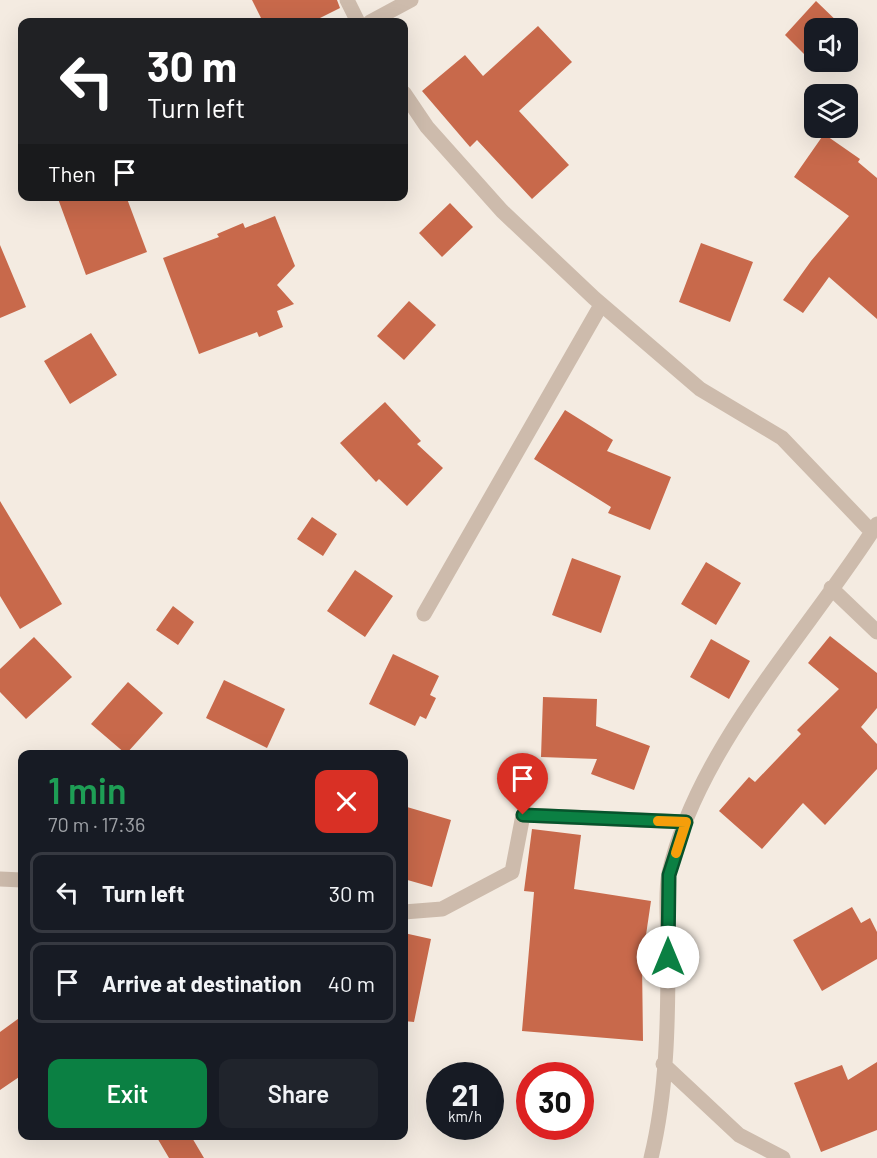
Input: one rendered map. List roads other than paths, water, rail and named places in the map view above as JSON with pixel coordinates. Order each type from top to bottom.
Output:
[{"type":"street","points":[[346,0],[356,18]]},
{"type":"street","points":[[377,18],[411,0]]},
{"type":"street","points":[[408,99],[427,127],[502,211],[601,305],[700,389],[782,438],[875,528],[739,723],[693,800],[669,875],[663,1064],[657,1133],[651,1158]]},
{"type":"street","points":[[424,614],[601,305]]},
{"type":"street","points":[[831,588],[877,632]]},
{"type":"street","points":[[408,912],[442,909],[512,872],[523,815],[686,822]]},
{"type":"street","points":[[0,879],[18,880]]},
{"type":"street","points":[[663,1064],[740,1135],[783,1158]]}]
